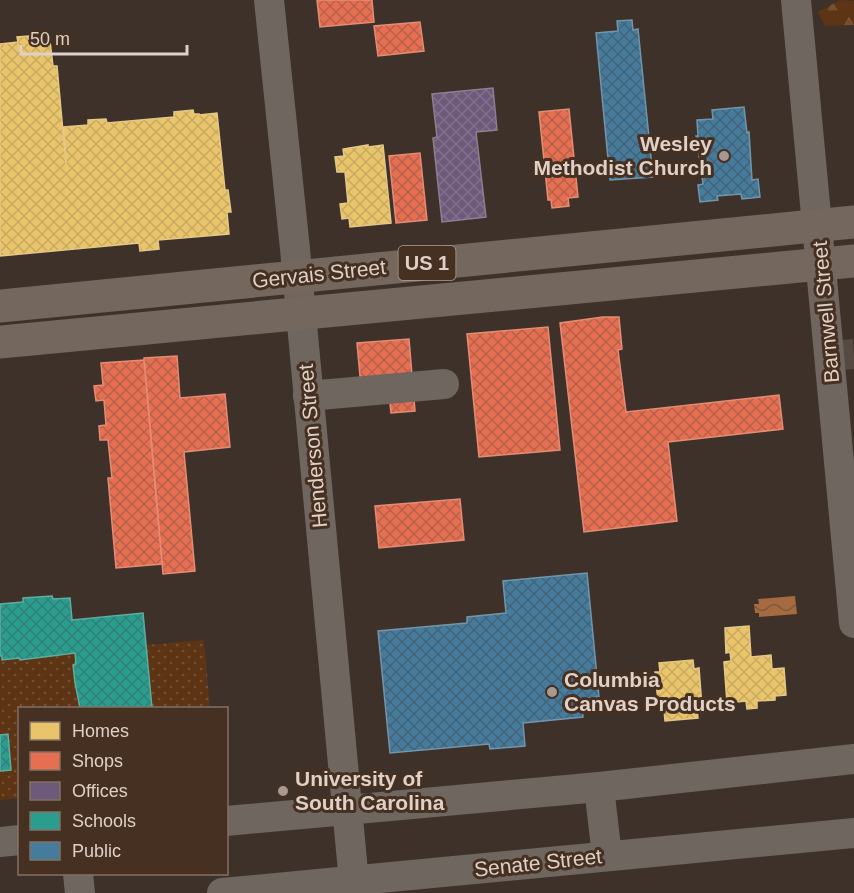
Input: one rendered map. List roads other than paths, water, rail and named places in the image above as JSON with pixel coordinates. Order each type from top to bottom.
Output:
[{"type":"main road","name":"Gervais Street","points":[[0,306],[296,262],[854,222]]},
{"type":"main road","name":"Gervais Street","points":[[0,342],[854,261]]},
{"type":"street","name":"Henderson Street","points":[[269,0],[355,887]]},
{"type":"street","name":"Barnwell Street","points":[[796,0],[854,623]]},
{"type":"street","points":[[309,401],[445,390]]},
{"type":"street","points":[[228,821],[599,787],[854,759]]},
{"type":"street","points":[[599,787],[607,856]]},
{"type":"street","name":"Senate Street","points":[[222,893],[355,887],[607,856],[854,833]]},
{"type":"street","points":[[0,842],[18,840]]},
{"type":"street","points":[[78,875],[80,893]]},
{"type":"water","points":[[795,596],[797,614],[759,617],[759,613],[755,613],[754,604],[759,604],[758,599]]},
{"type":"tunnel","points":[[830,356],[854,354]]},
{"type":"place","name":"Wesley Methodist Church","points":[[724,156]]},
{"type":"place","name":"Columbia Canvas Products","points":[[552,692]]},
{"type":"place","name":"University of South Carolina","points":[[283,791]]}]
